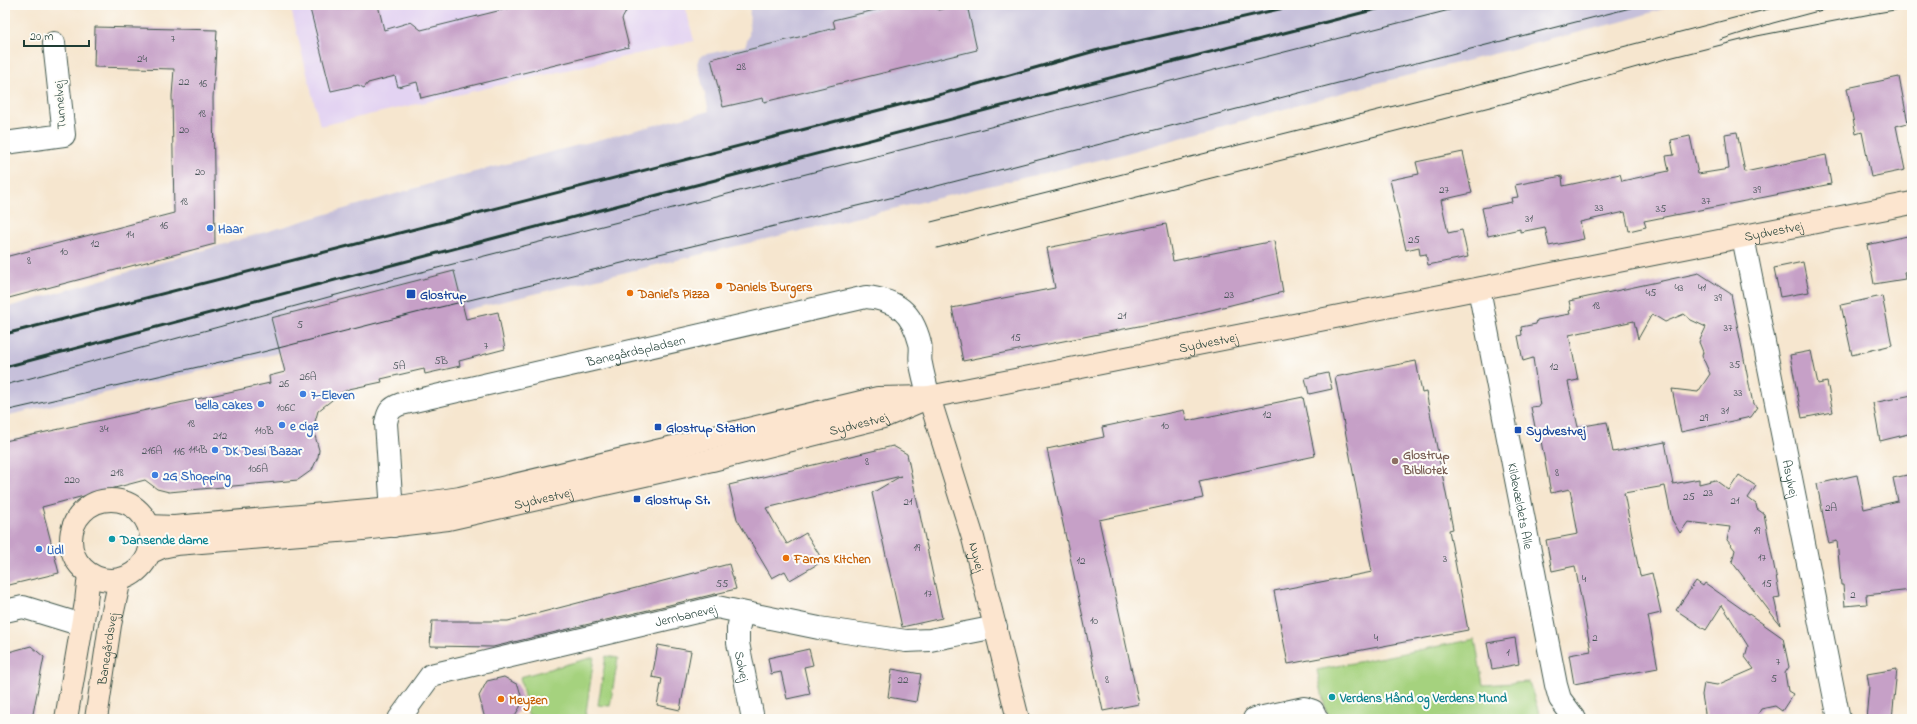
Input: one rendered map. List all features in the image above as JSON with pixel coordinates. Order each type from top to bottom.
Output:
[{"type":"street","name":"Tunnelvej","points":[[5,143],[64,135],[54,43]]},
{"type":"street","name":"Sydvestvej","points":[[149,526],[174,527],[393,517],[448,519],[712,460],[882,417],[929,398],[1912,203]]},
{"type":"street","name":"Asylvej","points":[[1743,237],[1839,719]]},
{"type":"street","name":"Kildevældets Alle","points":[[1479,289],[1556,685],[1560,699],[1575,719]]},
{"type":"street","name":"Banegårdspladsen","points":[[393,517],[386,423],[388,412],[393,407],[856,299],[866,297],[892,302],[904,311],[914,325],[920,344],[920,363],[929,398]]},
{"type":"street","name":"Nyvej","points":[[929,398],[973,538],[1018,719]]},
{"type":"street","points":[[106,500],[120,501],[136,509],[147,521],[151,543],[149,553],[145,562],[130,576],[120,579],[104,580],[89,574],[76,561],[71,544],[71,535],[77,519],[90,506],[106,500]]},
{"type":"street","name":"Sydvestvej","points":[[149,553],[162,547],[176,544],[393,517]]},
{"type":"street","points":[[66,719],[89,574]]},
{"type":"street","name":"Banegårdsvej","points":[[96,719],[110,625],[120,579]]},
{"type":"street","points":[[5,611],[23,607],[82,625]]},
{"type":"street","name":"Jernbanevej","points":[[399,719],[431,675],[717,607],[878,638],[906,641],[930,640],[996,627]]},
{"type":"street","name":"Solvej","points":[[742,613],[738,629],[738,643],[753,719]]},
{"type":"street","points":[[1254,719],[1304,708],[1313,711],[1317,719]]},
{"type":"shaded area","points":[[290,5],[685,5],[694,41],[320,126]]},
{"type":"shaded area","points":[[750,5],[1675,5],[1624,21],[1370,85],[1116,156],[449,314],[5,416],[5,308],[440,181],[709,111],[697,63],[702,55],[745,46],[749,36]]},
{"type":"green space","points":[[1475,639],[1483,685],[1529,682],[1541,719],[1337,719],[1326,712],[1317,670]]},
{"type":"green space","points":[[606,656],[618,658],[610,706],[598,705]]},
{"type":"green space","points":[[594,657],[585,719],[554,719],[528,715],[520,677]]},
{"type":"building","points":[[309,5],[378,5],[384,30],[411,22],[421,30],[522,5],[619,5],[620,8],[626,12],[622,19],[629,47],[421,98],[417,82],[398,87],[395,76],[368,83],[364,88],[358,85],[331,91]]},
{"type":"building","points":[[896,5],[937,5],[938,10],[957,5],[967,5],[977,50],[764,102],[763,98],[723,107],[711,59],[835,28],[833,20]]},
{"type":"building","points":[[95,27],[217,30],[213,98],[215,244],[5,299],[5,257],[174,213],[172,96],[174,69],[94,67]]},
{"type":"building","points":[[1899,77],[1908,123],[1896,126],[1905,170],[1871,177],[1862,132],[1856,134],[1847,88]]},
{"type":"building","points":[[1737,132],[1745,172],[1826,155],[1831,184],[1644,221],[1646,227],[1629,231],[1625,212],[1580,222],[1584,239],[1549,246],[1545,227],[1520,232],[1520,229],[1488,236],[1482,208],[1512,202],[1511,198],[1518,197],[1515,185],[1562,176],[1563,186],[1620,174],[1622,181],[1669,171],[1666,156],[1674,155],[1671,140],[1690,136],[1698,174],[1729,169],[1725,134]]},
{"type":"building","points":[[1463,152],[1472,193],[1441,200],[1448,233],[1462,230],[1468,257],[1428,265],[1426,254],[1420,255],[1419,247],[1406,250],[1390,180],[1419,174],[1416,162]]},
{"type":"building","points":[[1166,224],[1173,261],[1274,241],[1283,292],[1179,318],[963,361],[952,308],[1055,288],[1047,248]]},
{"type":"building","points":[[1912,235],[1912,270],[1904,272],[1905,279],[1874,284],[1867,245]]},
{"type":"building","points":[[1803,262],[1809,292],[1780,297],[1774,268]]},
{"type":"building","name":"2G Shopping","points":[[454,271],[466,319],[498,312],[505,349],[459,361],[460,366],[425,374],[424,369],[381,379],[382,382],[349,389],[341,393],[318,411],[313,429],[319,450],[318,457],[312,470],[298,480],[169,492],[157,489],[145,480],[42,507],[59,573],[5,586],[5,441],[270,383],[269,376],[285,372],[271,318]]},
{"type":"building","points":[[1699,273],[1731,294],[1753,404],[1758,407],[1751,417],[1681,432],[1672,389],[1698,392],[1710,374],[1702,356],[1703,352],[1699,342],[1706,327],[1691,320],[1684,314],[1665,322],[1652,314],[1638,339],[1634,321],[1569,335],[1578,380],[1568,382],[1578,427],[1607,422],[1613,452],[1665,442],[1673,484],[1699,479],[1699,484],[1715,480],[1729,490],[1739,475],[1756,486],[1748,498],[1756,504],[1757,509],[1764,514],[1780,597],[1774,598],[1780,625],[1732,562],[1735,550],[1727,540],[1730,527],[1688,522],[1680,533],[1672,520],[1665,486],[1624,493],[1640,576],[1652,573],[1661,613],[1648,616],[1658,668],[1574,684],[1569,655],[1591,651],[1575,566],[1552,571],[1546,540],[1578,534],[1570,489],[1551,493],[1540,436],[1537,437],[1531,407],[1540,406],[1533,358],[1523,361],[1518,336],[1522,335],[1521,327],[1536,324],[1537,320],[1570,314],[1569,311],[1571,310],[1569,301]]},
{"type":"building","points":[[1882,296],[1892,345],[1852,355],[1841,305]]},
{"type":"building","points":[[1811,351],[1818,384],[1827,382],[1833,412],[1802,418],[1790,355]]},
{"type":"building","points":[[1416,361],[1422,393],[1426,392],[1453,529],[1449,530],[1468,630],[1288,664],[1274,591],[1372,572],[1335,377]]},
{"type":"building","points":[[1328,373],[1332,389],[1309,394],[1305,378]]},
{"type":"building","points":[[1912,395],[1912,433],[1880,441],[1873,403]]},
{"type":"building","points":[[1303,397],[1315,456],[1199,481],[1203,498],[1099,520],[1139,704],[1103,711],[1047,449],[1104,437],[1102,427],[1184,410],[1187,421]]},
{"type":"building","points":[[893,446],[907,454],[942,618],[902,627],[872,493],[901,476],[766,508],[787,544],[806,533],[823,561],[790,580],[785,571],[772,578],[737,519],[729,485]]},
{"type":"building","points":[[1912,474],[1912,530],[1908,531],[1912,566],[1912,590],[1866,595],[1867,604],[1845,606],[1843,585],[1841,585],[1837,541],[1829,543],[1817,484],[1857,475],[1864,509],[1898,501],[1893,478]]},
{"type":"building","points":[[729,564],[736,589],[493,647],[430,646],[432,621],[508,621]]},
{"type":"building","points":[[1696,581],[1703,586],[1705,583],[1783,638],[1789,667],[1785,673],[1788,691],[1793,694],[1782,711],[1775,706],[1761,709],[1757,716],[1742,719],[1706,719],[1702,695],[1704,683],[1717,685],[1754,669],[1745,657],[1748,646],[1722,605],[1706,630],[1676,610]]},
{"type":"building","points":[[1515,638],[1519,664],[1492,669],[1487,643]]},
{"type":"building","points":[[658,645],[691,651],[680,710],[657,705],[662,679],[652,677]]},
{"type":"building","points":[[31,646],[44,657],[32,719],[5,719],[5,653]]},
{"type":"building","points":[[809,649],[813,665],[804,667],[810,694],[787,699],[781,672],[771,674],[768,658]]},
{"type":"building","points":[[892,669],[921,674],[916,702],[888,697]]},
{"type":"building","points":[[1897,669],[1892,719],[1866,719],[1869,686],[1867,674]]},
{"type":"building","name":"Meyzen","points":[[504,677],[518,685],[523,702],[514,717],[505,719],[485,719],[479,696],[487,681]]},
{"type":"tram line","points":[[5,385],[406,276],[1469,5]]},
{"type":"tram line","points":[[5,411],[255,354],[416,313],[898,196],[1642,5]]},
{"type":"tram line","points":[[931,222],[1426,98],[1784,5]]},
{"type":"tram line","points":[[1720,40],[1773,23],[1841,5]]},
{"type":"tram line","points":[[937,248],[1541,94],[1669,58],[1757,36],[1912,7]]},
{"type":"railway","points":[[5,334],[942,94],[1095,51],[1297,5]]},
{"type":"railway","points":[[5,367],[669,192],[1392,5]]},
{"type":"place","name":"Haar","points":[[210,228]]},
{"type":"place","name":"Daniels Burgers","points":[[719,286]]},
{"type":"place","name":"Daniel's Pizza","points":[[630,293]]},
{"type":"place","name":"Glostrup","points":[[411,294]]},
{"type":"place","name":"7-Eleven","points":[[303,394]]},
{"type":"place","name":"bella cakes","points":[[261,404]]},
{"type":"place","name":"e cigz","points":[[282,425]]},
{"type":"place","name":"Glostrup Station","points":[[658,427]]},
{"type":"place","name":"Sydvestvej","points":[[1518,430]]},
{"type":"place","name":"DK Desi Bazar","points":[[215,450]]},
{"type":"place","name":"Glostrup Bibliotek","points":[[1395,461]]},
{"type":"place","name":"2G Shopping","points":[[155,475]]},
{"type":"place","name":"Glostrup St.","points":[[637,499]]},
{"type":"place","name":"Dansende dame","points":[[112,539]]},
{"type":"place","name":"Lidl","points":[[39,549]]},
{"type":"place","name":"Farms Kitchen","points":[[786,558]]},
{"type":"place","name":"Verdens Hånd og Verdens Mund","points":[[1332,697]]},
{"type":"place","name":"Meyzen","points":[[501,699]]}]
